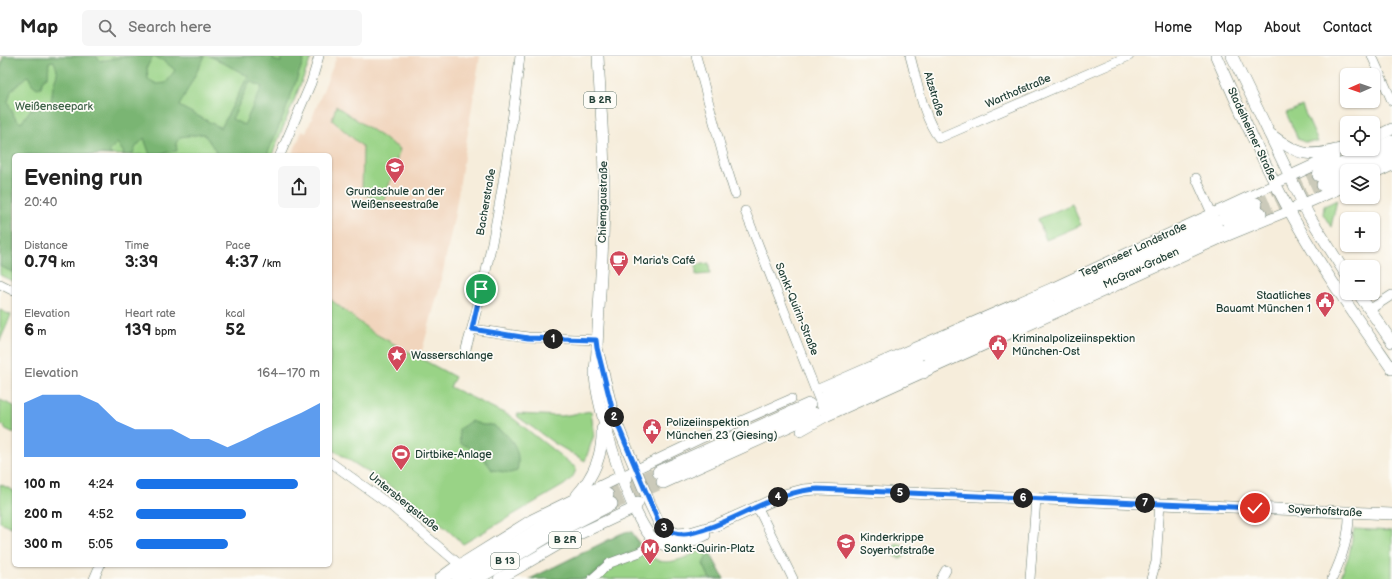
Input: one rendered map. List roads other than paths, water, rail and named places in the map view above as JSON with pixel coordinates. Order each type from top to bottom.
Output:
[{"type":"highway","points":[[1351,164],[1392,142]]},
{"type":"highway","points":[[1370,164],[1392,154]]},
{"type":"highway","points":[[1340,170],[1321,180],[1340,176]]},
{"type":"highway","name":"McGraw-Graben","points":[[661,477],[1059,299],[1258,208]]},
{"type":"highway","name":"B 13","points":[[458,579],[541,528],[609,500],[476,579]]},
{"type":"highway","name":"B 2R","points":[[441,579],[460,565]]},
{"type":"main road","name":"Chiemgaustraße","points":[[598,56],[604,183],[603,233],[595,373],[601,413],[622,476]]},
{"type":"main road","name":"Stadelheimer Straße","points":[[1216,56],[1289,211],[1346,301],[1392,368]]},
{"type":"main road","name":"Stadelheimer Straße","points":[[1232,56],[1266,131],[1303,205],[1340,265]]},
{"type":"main road","points":[[1380,135],[1392,129]]},
{"type":"main road","points":[[1266,131],[1289,148],[1307,154],[1340,149]]},
{"type":"main road","name":"Tegernseer Landstraße","points":[[1275,184],[1340,153]]},
{"type":"main road","points":[[1380,171],[1392,165]]},
{"type":"main road","name":"Tegernseer Landstraße","points":[[1289,211],[1340,188]]},
{"type":"main road","points":[[1363,300],[1392,342]]},
{"type":"main road","name":"Chiemgaustraße","points":[[597,344],[614,416],[642,486]]},
{"type":"main road","name":"B 2R","points":[[460,565],[509,533],[574,499],[587,483],[599,459],[602,438],[601,413]]},
{"type":"main road","points":[[622,476],[642,486],[659,523],[670,531],[684,534],[717,525],[757,506]]},
{"type":"main road","points":[[574,499],[622,476]]},
{"type":"main road","points":[[622,476],[635,508],[649,534],[655,541],[665,545],[680,545],[704,536],[717,525]]},
{"type":"main road","points":[[635,508],[642,486]]},
{"type":"main road","name":"Soyerhofstraße","points":[[757,506],[794,492],[818,489],[1392,514]]},
{"type":"main road","name":"B 2R","points":[[499,579],[566,540],[635,508]]},
{"type":"street","points":[[281,153],[310,83],[319,56]]},
{"type":"street","name":"Bacherstraße","points":[[466,349],[472,329],[498,208],[513,114],[520,56]]},
{"type":"street","points":[[696,56],[735,194]]},
{"type":"street","name":"Alzstraße","points":[[910,56],[933,131],[939,138]]},
{"type":"street","name":"Warthofstraße","points":[[939,138],[1129,56]]},
{"type":"street","points":[[1372,56],[1392,101]]},
{"type":"street","points":[[1196,178],[1218,226]]},
{"type":"street","name":"Tegernseer Landstraße","points":[[801,431],[820,405],[1059,299],[1218,226],[1275,184]]},
{"type":"street","name":"Sankt-Quirin-Straße","points":[[746,211],[820,405]]},
{"type":"street","name":"Tegernseer Landstraße","points":[[1218,226],[1289,211]]},
{"type":"street","points":[[0,284],[12,290]]},
{"type":"street","points":[[1369,310],[1392,295]]},
{"type":"street","points":[[472,329],[528,338],[597,344]]},
{"type":"street","points":[[622,476],[700,439],[791,399]]},
{"type":"street","name":"Untersbergstraße","points":[[332,463],[390,504],[460,565]]},
{"type":"street","points":[[1030,579],[1036,499]]},
{"type":"street","points":[[1151,579],[1156,558],[1160,504]]},
{"type":"street","points":[[757,506],[793,579]]},
{"type":"street","points":[[1332,579],[1344,549],[1349,529],[1349,512]]},
{"type":"street","points":[[592,579],[610,563],[640,552],[660,538],[677,538],[684,534]]},
{"type":"street","points":[[94,579],[99,567]]},
{"type":"street","points":[[941,579],[946,570]]},
{"type":"tunnel","points":[[1256,204],[1319,175]]},
{"type":"tunnel","points":[[1260,213],[1323,185]]},
{"type":"tunnel","points":[[607,495],[659,472]]},
{"type":"tunnel","points":[[611,504],[663,482]]},
{"type":"place","name":"Grundschule an der Weißenseestraße","points":[[395,184]]},
{"type":"place","name":"Maria's Café","points":[[619,277]]},
{"type":"place","name":"Staatliches Bauamt München 1","points":[[1325,318]]},
{"type":"place","name":"Kriminalpolizeiinspektion München-Ost","points":[[998,361]]},
{"type":"place","name":"Wasserschlange","points":[[397,372]]},
{"type":"place","name":"Polizeiinspektion München 23 (Giesing)","points":[[652,445]]},
{"type":"place","name":"Dirtbike-Anlage","points":[[401,471]]},
{"type":"place","name":"Kinderkrippe Soyerhofstraße","points":[[846,560]]},
{"type":"place","name":"Sankt-Quirin-Platz","points":[[650,565]]},
{"type":"park label","name":"Weißenseepark","points":[[54,106]]}]
